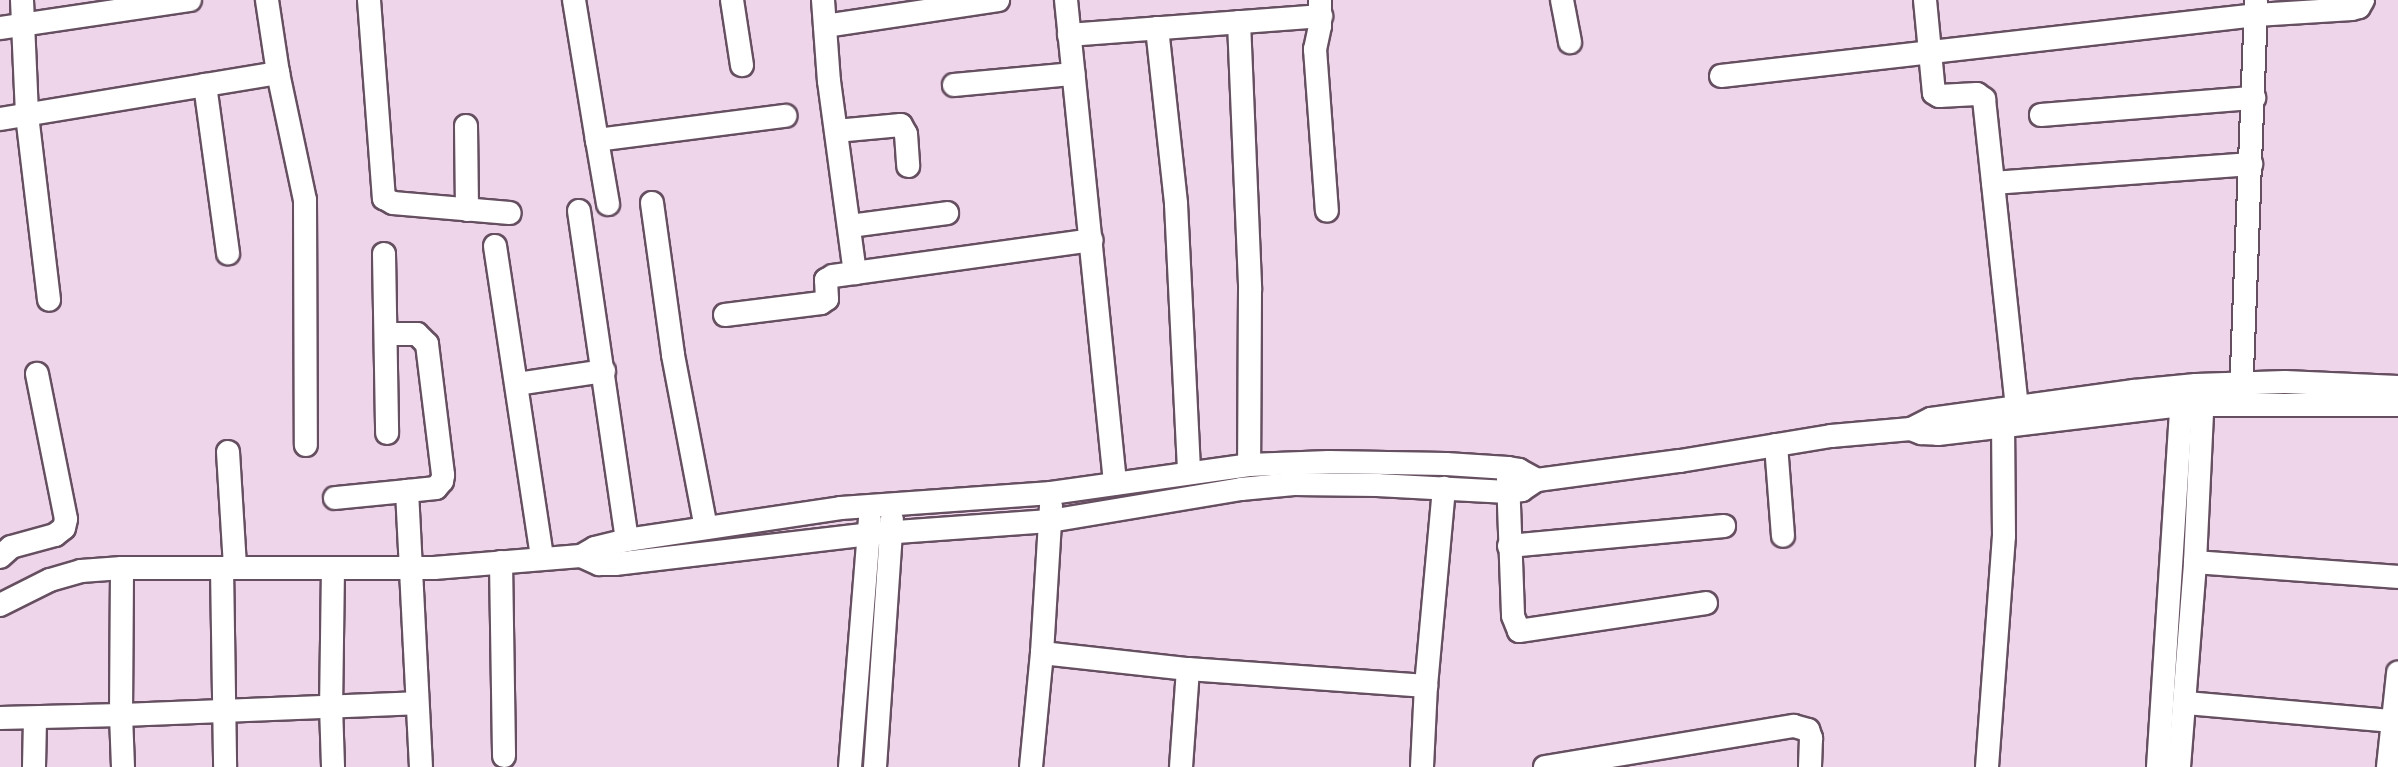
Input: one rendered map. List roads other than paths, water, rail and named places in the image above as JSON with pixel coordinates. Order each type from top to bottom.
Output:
[{"type":"street","points":[[22,0],[11,26],[27,115],[49,300]]},
{"type":"street","points":[[11,26],[110,6],[190,0]]},
{"type":"street","points":[[267,0],[278,73],[305,200],[306,445]]},
{"type":"street","points":[[369,0],[384,198],[393,203],[510,213]]},
{"type":"street","points":[[574,0],[608,204]]},
{"type":"street","points":[[732,0],[742,65]]},
{"type":"street","points":[[822,0],[836,131],[855,273]]},
{"type":"street","points":[[825,26],[998,0]]},
{"type":"street","points":[[1066,0],[1115,484]]},
{"type":"street","points":[[1562,0],[1570,42]]},
{"type":"street","points":[[1925,0],[1936,96],[1977,94],[1984,99],[2018,407]]},
{"type":"street","points":[[1722,76],[1931,52],[2256,8],[2352,9],[2359,7],[2362,0]]},
{"type":"street","points":[[1069,35],[1239,22],[1321,8],[1315,49],[1327,211]]},
{"type":"street","points":[[2241,405],[2256,8]]},
{"type":"street","points":[[1239,22],[1250,290],[1249,465]]},
{"type":"street","points":[[1157,28],[1176,204],[1189,473]]},
{"type":"street","points":[[0,119],[278,73]]},
{"type":"street","points":[[954,85],[1073,74]]},
{"type":"street","points":[[205,85],[228,254]]},
{"type":"street","points":[[2041,115],[2254,98]]},
{"type":"street","points":[[597,140],[785,116]]},
{"type":"street","points":[[836,131],[901,125],[906,134],[909,166]]},
{"type":"street","points":[[466,126],[467,210]]},
{"type":"street","points":[[1994,183],[2251,164]]},
{"type":"street","points":[[652,203],[673,355],[705,528]]},
{"type":"street","points":[[579,211],[627,540]]},
{"type":"street","points":[[850,226],[947,213]]},
{"type":"street","points":[[725,315],[821,303],[827,299],[826,280],[855,273],[1092,240]]},
{"type":"street","points":[[495,246],[542,558]]},
{"type":"street","points":[[384,254],[387,433]]},
{"type":"street","points":[[335,498],[436,488],[442,481],[427,344],[417,334],[386,334]]},
{"type":"street","points":[[517,384],[604,371]]},
{"type":"street","points":[[0,557],[11,547],[55,535],[64,528],[66,519],[37,374]]},
{"type":"street","points":[[1377,474],[1444,488],[1508,492],[1522,490],[1537,480],[1831,436],[1911,429],[1930,434],[2003,426],[2192,395],[2241,383],[2398,387]]},
{"type":"street","points":[[2179,767],[2186,703],[2195,562],[2192,395]]},
{"type":"street","points":[[2158,767],[2192,395]]},
{"type":"street","points":[[1911,429],[1926,420],[2018,407],[2192,395],[2241,405],[2398,405]]},
{"type":"street","points":[[1987,767],[2004,536],[2003,426]]},
{"type":"street","points":[[1776,445],[1783,536]]},
{"type":"street","points":[[225,767],[223,710],[228,568],[228,452]]},
{"type":"street","points":[[0,605],[50,580],[81,571],[122,568],[413,568],[581,556],[595,548],[627,540],[705,528],[882,504],[1051,493],[1249,465],[1330,473],[1377,474],[1508,468],[1519,470],[1537,480]]},
{"type":"street","points":[[1508,468],[1509,546],[1514,622],[1519,631],[1706,603]]},
{"type":"street","points":[[581,556],[599,564],[615,564],[880,533],[1050,521],[1330,473]]},
{"type":"street","points":[[1422,767],[1426,686],[1444,488]]},
{"type":"street","points":[[407,491],[413,568],[421,767]]},
{"type":"street","points":[[1031,767],[1042,653],[1051,493]]},
{"type":"street","points":[[875,767],[882,504]]},
{"type":"street","points":[[1509,546],[1724,526]]},
{"type":"street","points":[[850,767],[880,533]]},
{"type":"street","points":[[501,562],[504,756]]},
{"type":"street","points":[[2195,562],[2398,577]]},
{"type":"street","points":[[122,568],[123,767]]},
{"type":"street","points":[[333,568],[331,706],[333,767]]},
{"type":"street","points":[[1042,653],[1188,669],[1426,686]]},
{"type":"street","points":[[1181,767],[1188,669]]},
{"type":"street","points":[[2388,767],[2398,673]]},
{"type":"street","points":[[0,718],[417,703]]},
{"type":"street","points":[[2186,703],[2393,721]]},
{"type":"street","points":[[34,767],[35,718]]},
{"type":"street","points":[[1545,767],[1794,726],[1802,726],[1808,730],[1811,745],[1810,767]]}]
